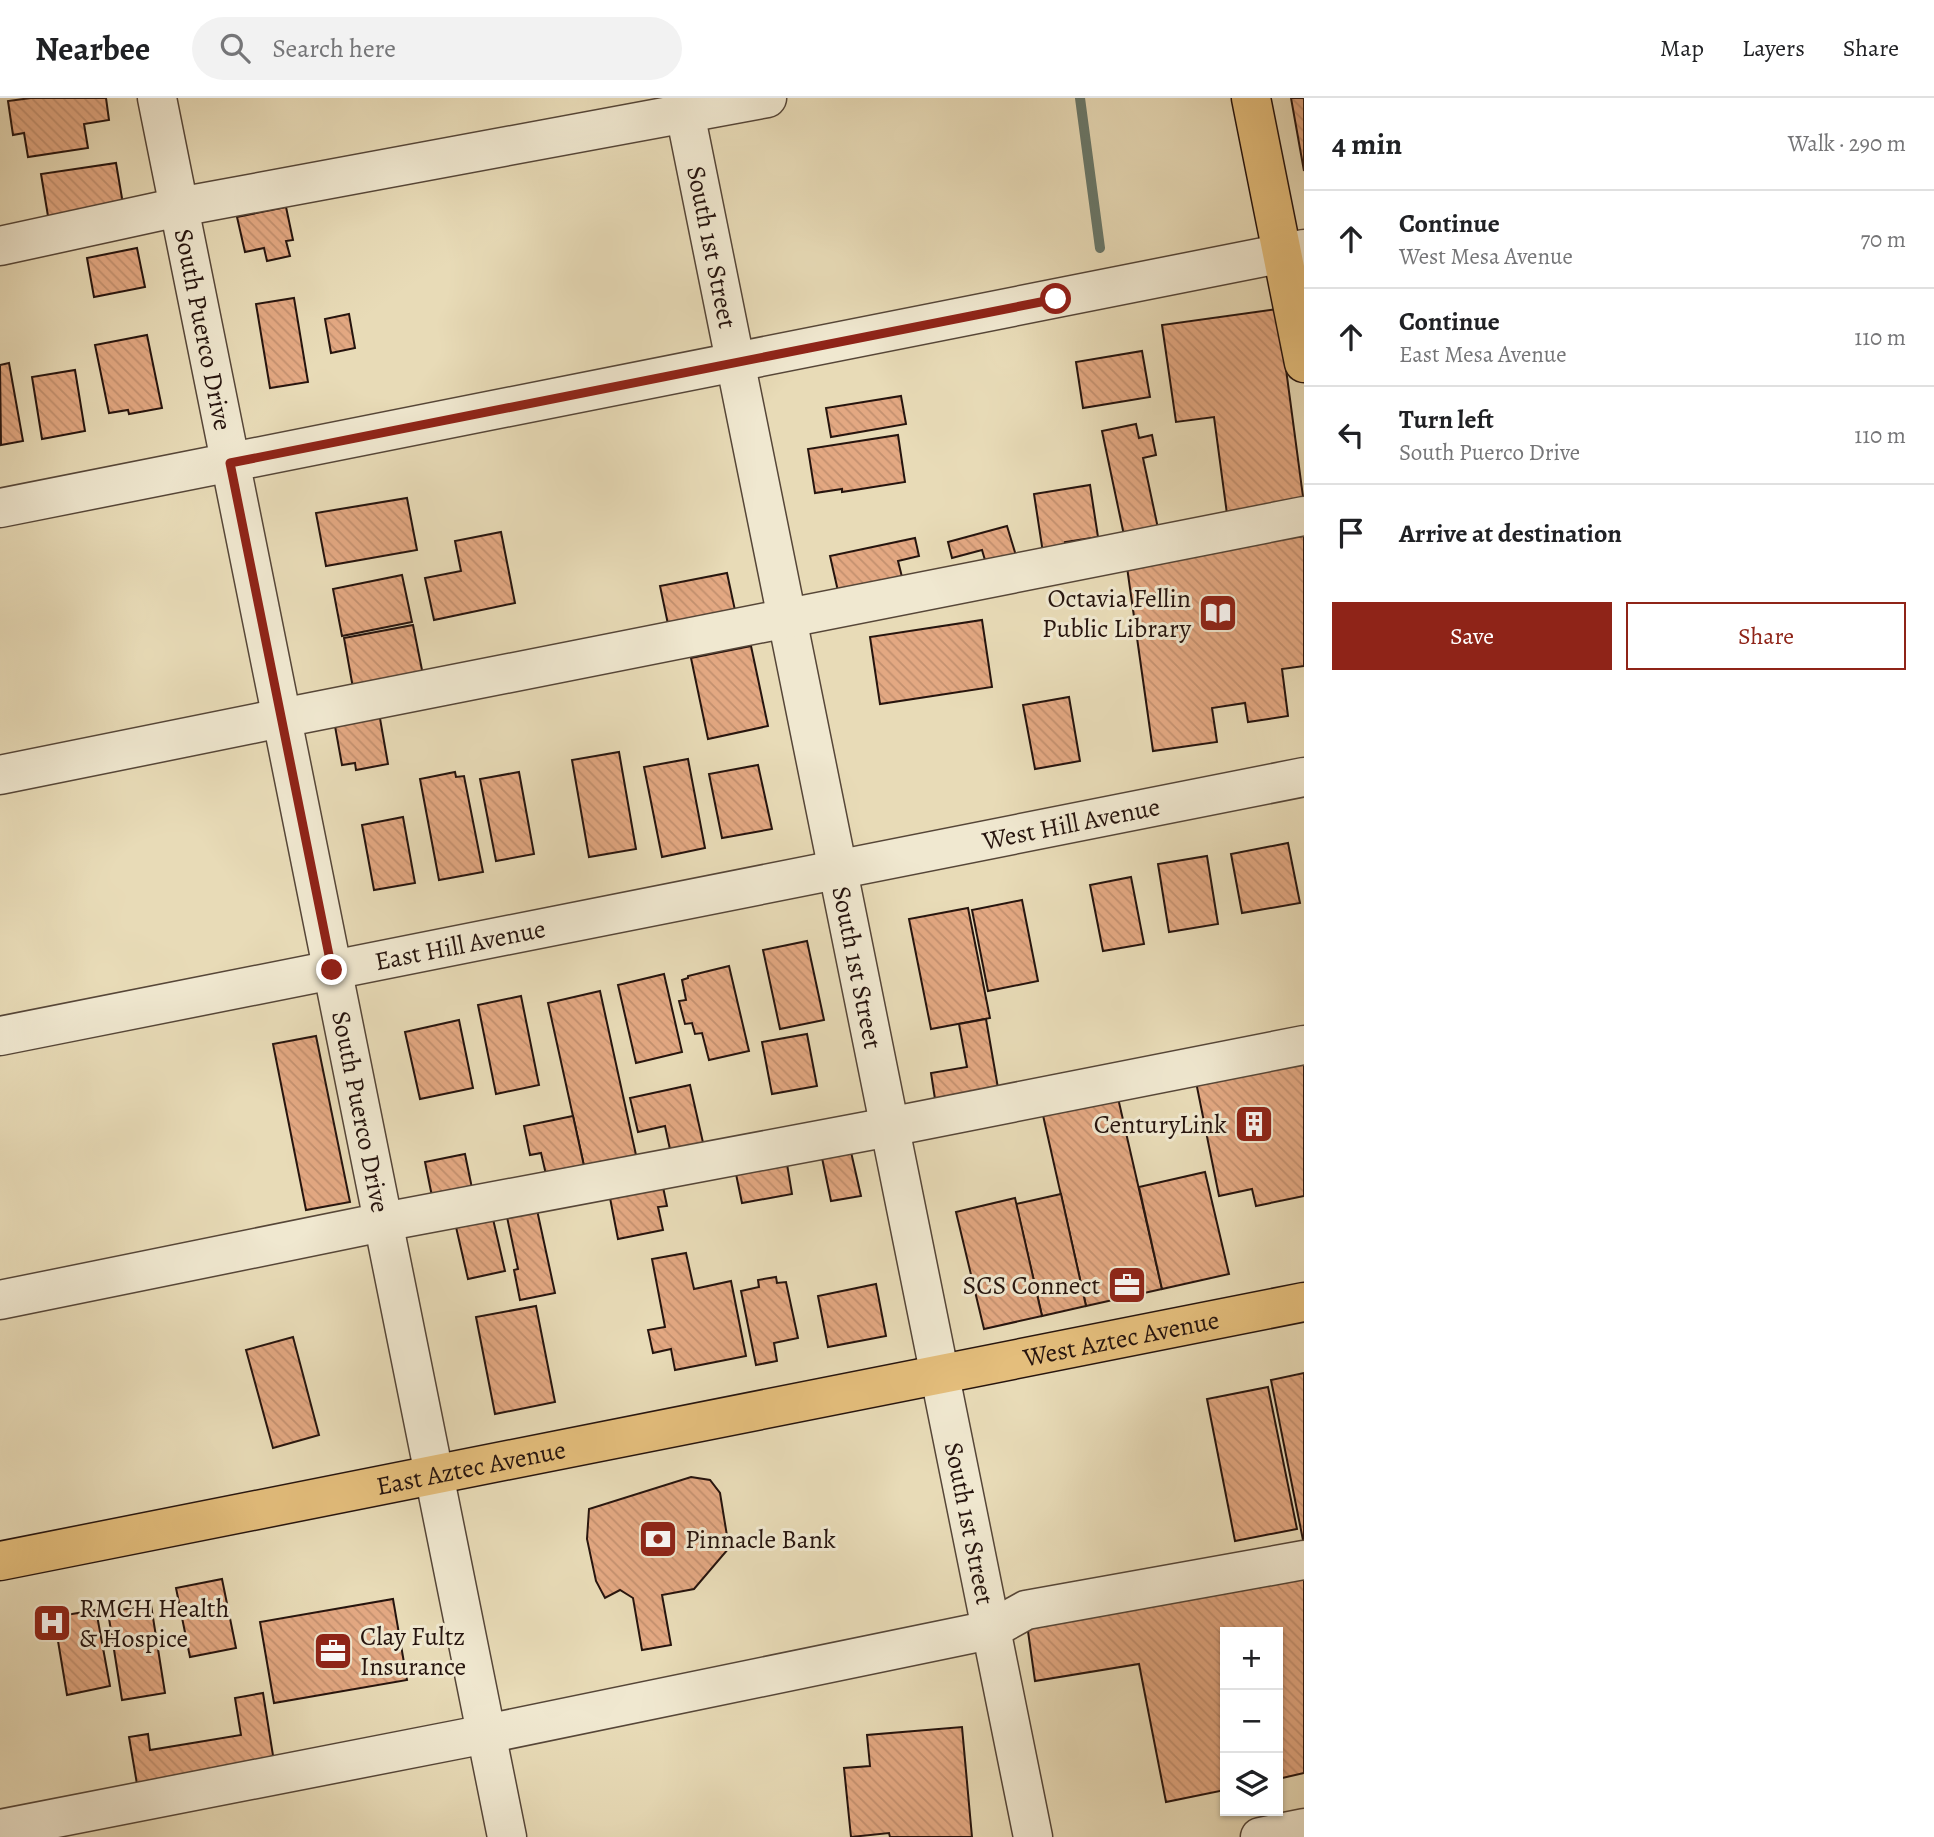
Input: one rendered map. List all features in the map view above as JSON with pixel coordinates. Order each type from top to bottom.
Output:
[{"type":"main road","points":[[1251,98],[1293,251],[1304,363]]},
{"type":"main road","name":"West Aztec Avenue","points":[[939,1374],[1304,1302]]},
{"type":"main road","name":"East Aztec Avenue","points":[[0,1561],[939,1374]]},
{"type":"street","name":"South Puerco Drive","points":[[157,98],[507,1837]]},
{"type":"street","points":[[0,246],[179,207],[683,106],[767,98]]},
{"type":"street","name":"South 1st Street","points":[[683,106],[1033,1837]]},
{"type":"street","points":[[0,508],[1293,251]]},
{"type":"street","points":[[0,775],[281,717],[1304,516]]},
{"type":"street","name":"West Hill Avenue","points":[[837,870],[1304,777]]},
{"type":"street","name":"East Hill Avenue","points":[[0,1036],[837,870]]},
{"type":"street","points":[[0,1300],[383,1222],[1304,1045]]},
{"type":"street","points":[[0,1829],[486,1734],[990,1630],[1026,1610],[1304,1560]]},
{"type":"street","points":[[1260,1837],[1304,1828]]},
{"type":"building","points":[[31,98],[106,98],[109,120],[84,124],[88,148],[28,157],[24,133],[13,135],[8,101]]},
{"type":"building","points":[[1291,98],[1304,98],[1304,171]]},
{"type":"building","points":[[116,163],[124,210],[49,222],[41,174]]},
{"type":"building","points":[[286,207],[293,240],[286,241],[290,256],[267,261],[264,248],[245,252],[237,217]]},
{"type":"building","points":[[137,248],[145,287],[94,297],[87,258]]},
{"type":"building","points":[[294,298],[308,382],[270,388],[256,304]]},
{"type":"building","points":[[1278,309],[1304,504],[1227,514],[1214,417],[1176,422],[1162,325]]},
{"type":"building","points":[[349,314],[355,348],[331,353],[325,319]]},
{"type":"building","points":[[147,335],[162,408],[129,414],[128,410],[109,413],[95,345]]},
{"type":"building","points":[[1142,351],[1150,397],[1083,408],[1076,362]]},
{"type":"building","points":[[9,363],[23,441],[1,445],[0,365]]},
{"type":"building","points":[[75,370],[85,431],[42,439],[32,377]]},
{"type":"building","points":[[901,396],[906,424],[831,437],[826,408]]},
{"type":"building","points":[[1136,424],[1139,438],[1152,435],[1156,455],[1143,458],[1159,533],[1125,540],[1102,431]]},
{"type":"building","points":[[898,435],[905,482],[842,492],[842,489],[815,493],[808,449]]},
{"type":"building","points":[[1090,485],[1098,537],[1065,542],[1066,550],[1043,553],[1034,494]]},
{"type":"building","points":[[407,498],[417,550],[326,566],[316,513]]},
{"type":"building","points":[[1007,526],[1017,559],[987,567],[982,550],[952,558],[948,542]]},
{"type":"building","points":[[501,532],[515,603],[434,620],[425,578],[461,571],[455,541]]},
{"type":"building","points":[[1304,536],[1304,666],[1282,669],[1288,716],[1248,722],[1245,703],[1212,708],[1217,742],[1153,751],[1126,560]]},
{"type":"building","points":[[915,538],[919,556],[898,561],[902,577],[838,591],[830,556]]},
{"type":"building","points":[[727,573],[736,615],[669,629],[660,586]]},
{"type":"building","points":[[402,575],[412,622],[342,636],[333,589]]},
{"type":"building","points":[[982,620],[992,687],[880,704],[870,637]]},
{"type":"building","points":[[413,625],[423,675],[353,688],[344,638]]},
{"type":"building","points":[[751,646],[768,726],[708,739],[691,658]]},
{"type":"building","points":[[1069,697],[1080,761],[1035,769],[1023,705]]},
{"type":"building","points":[[378,707],[388,764],[356,770],[355,763],[342,765],[333,715]]},
{"type":"building","points":[[619,752],[636,849],[589,857],[572,760]]},
{"type":"building","points":[[688,759],[705,848],[662,857],[644,767]]},
{"type":"building","points":[[758,765],[772,829],[722,838],[709,774]]},
{"type":"building","points":[[455,772],[456,777],[464,776],[483,872],[439,880],[420,779]]},
{"type":"building","points":[[519,772],[534,854],[496,861],[480,779]]},
{"type":"building","points":[[403,817],[415,883],[374,890],[362,825]]},
{"type":"building","points":[[1288,843],[1300,903],[1242,913],[1231,854]]},
{"type":"building","points":[[1207,856],[1218,924],[1169,932],[1158,864]]},
{"type":"building","points":[[1131,877],[1144,944],[1103,951],[1090,885]]},
{"type":"building","points":[[1022,900],[1038,981],[988,991],[972,910]]},
{"type":"building","points":[[968,908],[990,1018],[931,1029],[909,919]]},
{"type":"building","points":[[807,941],[824,1020],[780,1029],[763,950]]},
{"type":"building","points":[[729,966],[749,1051],[709,1060],[702,1033],[695,1034],[692,1023],[685,1024],[679,1001],[686,1000],[682,980],[688,976]]},
{"type":"building","points":[[664,974],[682,1052],[636,1063],[618,985]]},
{"type":"building","points":[[600,991],[638,1164],[586,1175],[548,1003]]},
{"type":"building","points":[[521,996],[539,1085],[496,1094],[478,1005]]},
{"type":"building","points":[[986,1019],[998,1088],[935,1099],[931,1073],[967,1067],[959,1024]]},
{"type":"building","points":[[459,1020],[473,1088],[420,1099],[405,1032]]},
{"type":"building","points":[[807,1034],[817,1086],[772,1094],[762,1042]]},
{"type":"building","points":[[316,1036],[350,1202],[306,1210],[273,1044]]},
{"type":"building","name":"CenturyLink","points":[[1304,1056],[1304,1196],[1256,1206],[1252,1189],[1219,1196],[1195,1077]]},
{"type":"building","points":[[690,1085],[704,1147],[671,1154],[665,1126],[638,1132],[630,1098]]},
{"type":"building","points":[[1115,1085],[1162,1289],[1086,1306],[1040,1102]]},
{"type":"building","points":[[573,1116],[586,1175],[548,1183],[541,1153],[530,1155],[524,1126]]},
{"type":"building","points":[[851,1152],[861,1196],[831,1201],[822,1158]]},
{"type":"building","points":[[465,1154],[474,1198],[434,1206],[425,1162]]},
{"type":"building","points":[[787,1164],[792,1194],[742,1203],[736,1174]]},
{"type":"building","points":[[1205,1172],[1229,1274],[1162,1289],[1139,1187]]},
{"type":"building","points":[[663,1187],[667,1206],[658,1207],[663,1230],[618,1239],[610,1198]]},
{"type":"building","points":[[1061,1194],[1086,1306],[1042,1316],[1016,1204]]},
{"type":"building","points":[[1015,1198],[1042,1316],[984,1329],[956,1212]]},
{"type":"building","points":[[537,1210],[555,1293],[520,1300],[514,1270],[518,1269],[507,1217]]},
{"type":"building","points":[[493,1219],[505,1271],[468,1279],[456,1227]]},
{"type":"building","points":[[686,1253],[694,1289],[731,1281],[746,1356],[675,1370],[671,1349],[653,1353],[648,1330],[665,1327],[652,1259]]},
{"type":"building","points":[[776,1277],[777,1283],[786,1282],[798,1338],[774,1343],[777,1361],[756,1365],[741,1291],[759,1287],[758,1280]]},
{"type":"building","points":[[876,1284],[886,1336],[828,1347],[818,1296]]},
{"type":"building","points":[[536,1306],[555,1402],[495,1414],[476,1317]]},
{"type":"building","points":[[293,1337],[319,1435],[273,1448],[246,1350]]},
{"type":"building","points":[[1304,1373],[1304,1545],[1271,1380]]},
{"type":"building","points":[[1268,1387],[1297,1529],[1235,1541],[1207,1399]]},
{"type":"building","points":[[691,1477],[710,1480],[720,1493],[729,1548],[694,1589],[662,1595],[671,1645],[642,1650],[633,1598],[620,1590],[605,1598],[596,1581],[587,1539],[589,1509]]},
{"type":"building","points":[[1304,1573],[1304,1773],[1283,1778],[1283,1627],[1220,1627],[1220,1791],[1166,1802],[1139,1664],[1035,1681],[1026,1617]]},
{"type":"building","points":[[222,1579],[236,1648],[190,1657],[176,1588]]},
{"type":"building","name":"Clay Fultz Insurance","points":[[393,1599],[407,1680],[274,1703],[260,1622]]},
{"type":"building","points":[[151,1605],[165,1693],[122,1700],[108,1612]]},
{"type":"building","points":[[96,1610],[110,1686],[67,1695],[54,1617]]},
{"type":"building","points":[[263,1693],[275,1768],[138,1790],[129,1737],[148,1734],[150,1750],[241,1735],[235,1698]]},
{"type":"building","points":[[962,1727],[972,1837],[890,1837],[889,1833],[851,1837],[844,1768],[870,1766],[867,1735]]},
{"type":"waterway","points":[[1080,98],[1100,248]]},
{"type":"place","name":"Octavia Fellin Public Library","points":[[1218,613]]},
{"type":"place","name":"CenturyLink","points":[[1254,1124]]},
{"type":"place","name":"SCS Connect","points":[[1127,1285]]},
{"type":"place","name":"Pinnacle Bank","points":[[658,1539]]},
{"type":"place","name":"RMCH Health & Hospice","points":[[52,1623]]},
{"type":"place","name":"Clay Fultz Insurance","points":[[333,1651]]},
{"type":"route","points":[[332,970],[230,463],[1056,299]]}]
